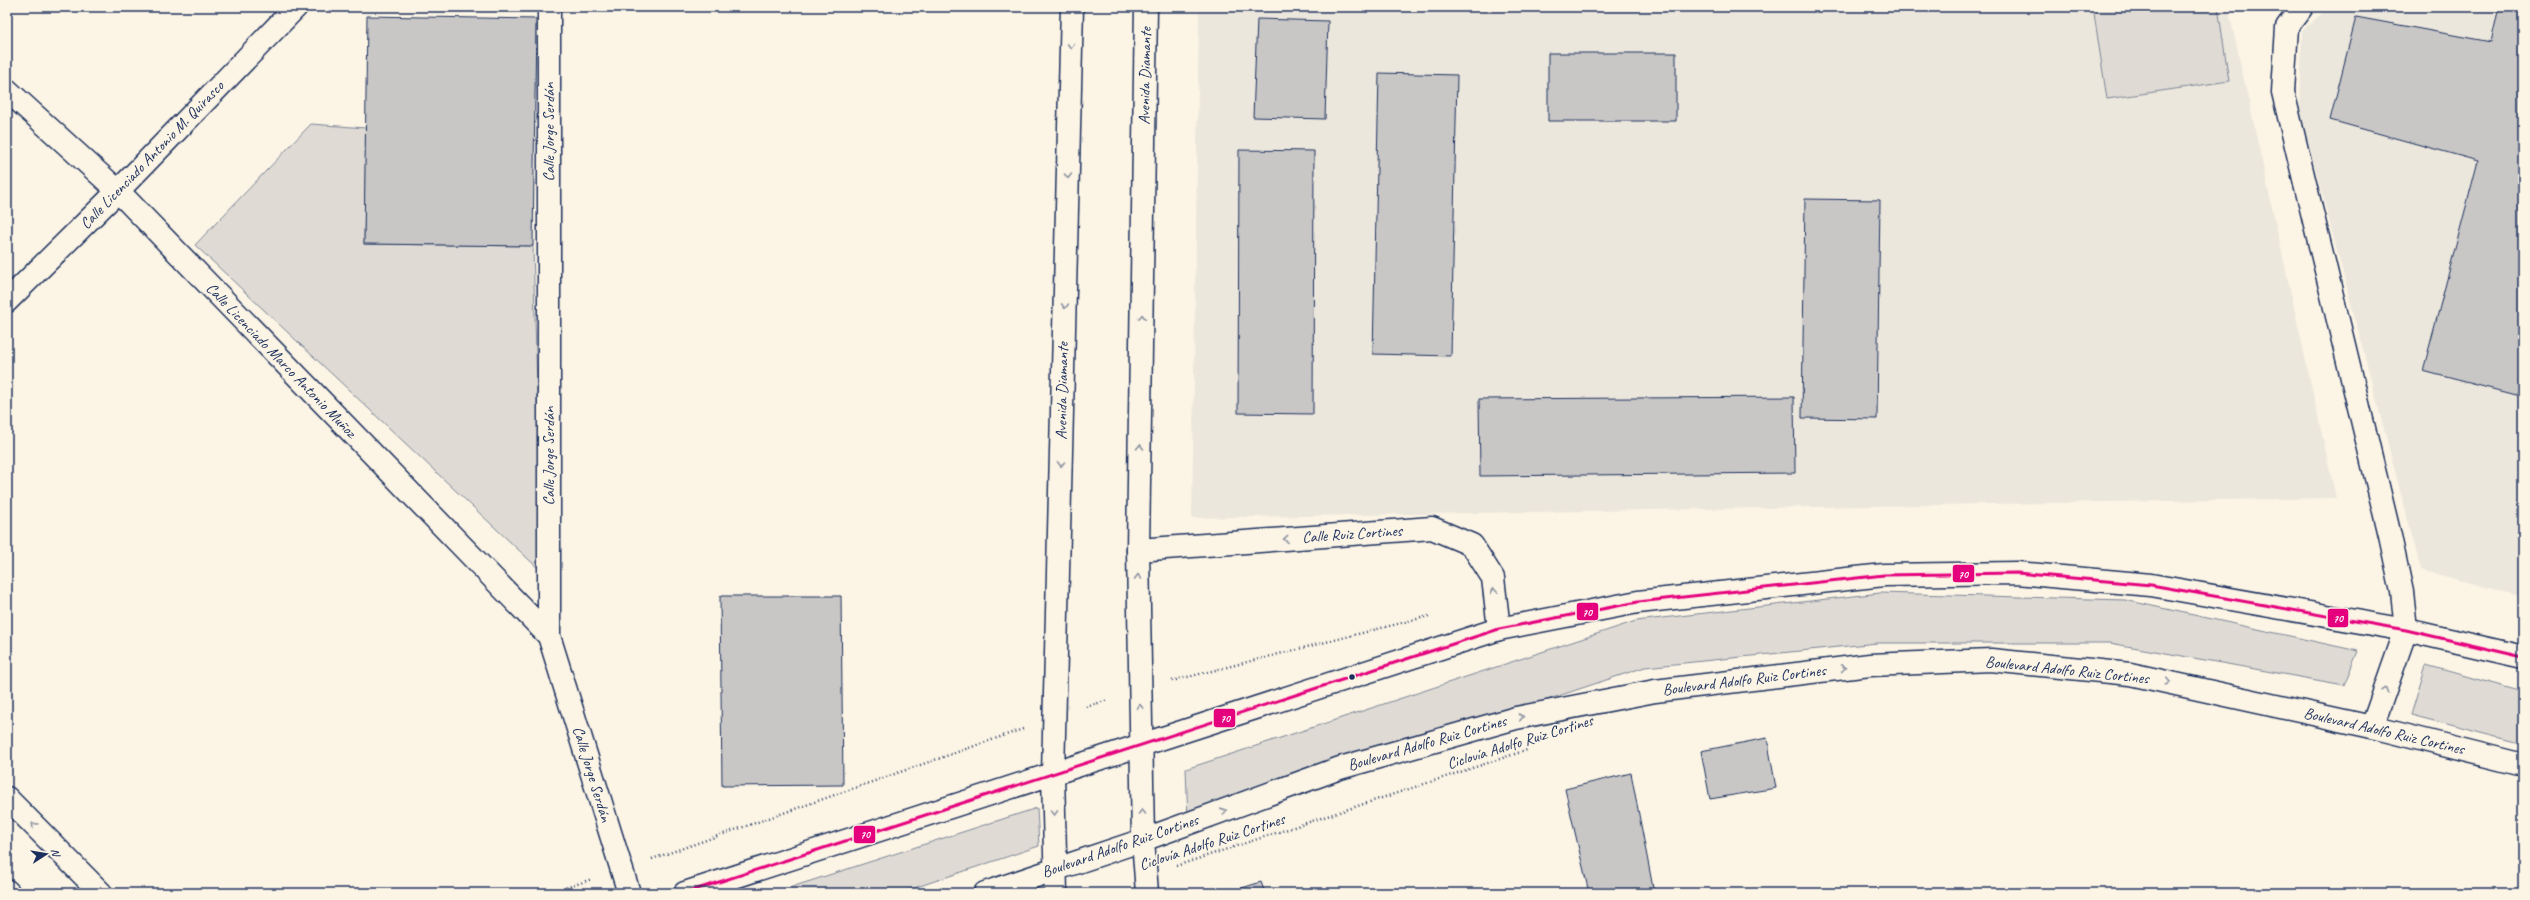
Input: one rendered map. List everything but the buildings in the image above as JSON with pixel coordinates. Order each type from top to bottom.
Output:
[{"type":"main road","name":"Calle Licenciado Antonio M. Quirasco","points":[[7,301],[118,191],[296,7]]},
{"type":"main road","name":"Calle Jorge Serdán","points":[[549,7],[549,636],[629,893]]},
{"type":"main road","name":"Avenida Diamante","points":[[1056,893],[1053,774],[1072,7]]},
{"type":"main road","name":"Avenida Diamante","points":[[1146,7],[1138,550],[1143,840],[1146,885]]},
{"type":"main road","points":[[2302,7],[2286,27],[2283,92],[2390,536],[2402,592],[2406,630],[2372,727]]},
{"type":"main road","name":"Calle Licenciado Marco Antonio Muñoz","points":[[7,90],[118,191],[549,636]]},
{"type":"main road","name":"Calle Ruiz Cortines","points":[[1138,550],[1432,528],[1472,544],[1493,578],[1499,629]]},
{"type":"main road","points":[[685,893],[1499,629],[1638,602],[1884,575],[2017,573],[2151,585],[2406,630],[2523,657]]},
{"type":"main road","name":"Boulevard Adolfo Ruiz Cortines","points":[[985,893],[1143,840],[1340,768],[1516,718],[1655,691],[1870,665],[1991,660],[2130,674],[2372,727],[2523,765]]},
{"type":"main road","points":[[7,798],[101,893]]},
{"type":"path","name":"Ciclovía Adolfo Ruiz Cortines","points":[[1146,885],[1535,747]]},
{"type":"shaded area","points":[[1199,7],[2228,7],[2336,498],[1192,518]]},
{"type":"shaded area","points":[[2093,7],[2218,7],[2229,81],[2107,99]]},
{"type":"shaded area","points":[[2329,7],[2523,7],[2523,597],[2421,570],[2300,110],[2302,31]]},
{"type":"shaded area","points":[[311,124],[366,128],[364,244],[533,246],[542,572],[195,245]]},
{"type":"shaded area","points":[[1880,593],[2125,600],[2358,651],[2344,685],[2110,643],[1877,643],[1645,667],[1188,820],[1186,769],[1636,621]]},
{"type":"shaded area","points":[[2426,665],[2523,692],[2523,744],[2411,715]]},
{"type":"shaded area","points":[[1037,808],[1039,846],[899,893],[773,893]]},
{"type":"transit line","name":"70","points":[[685,893],[1499,629],[1638,602],[1884,575],[2017,573],[2151,585],[2406,630],[2523,657]]}]
